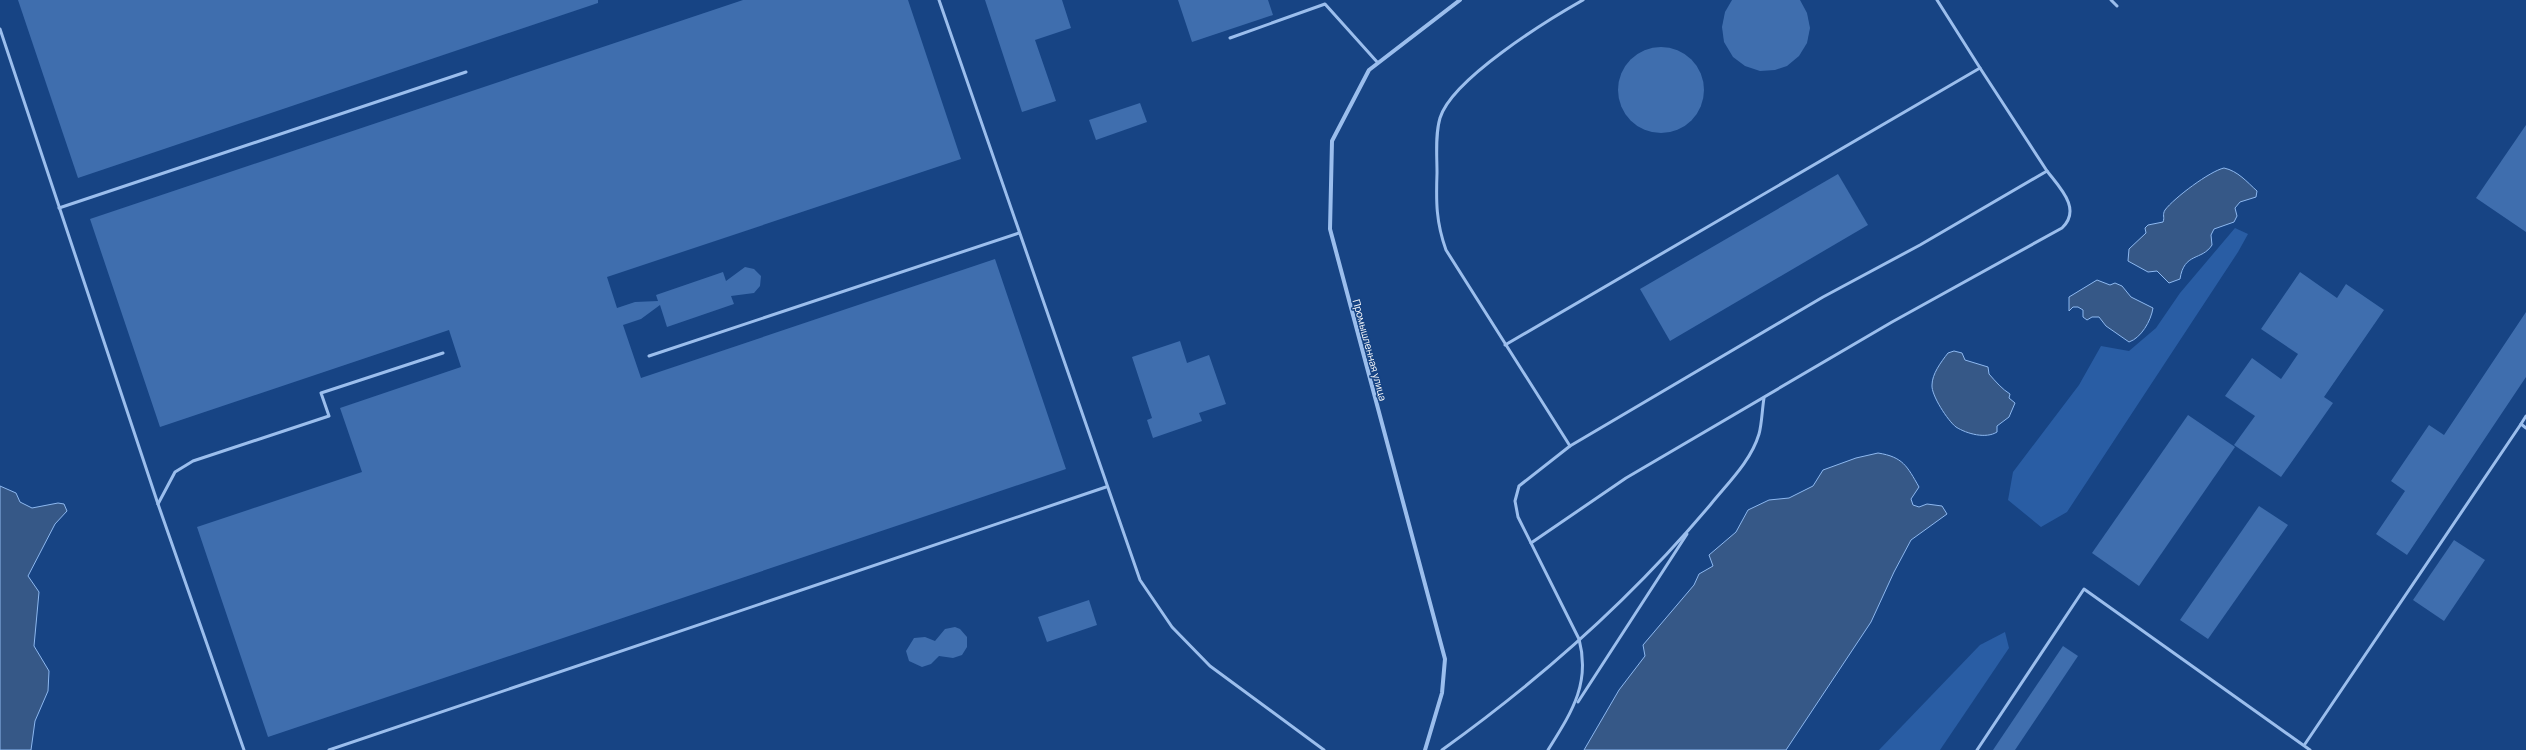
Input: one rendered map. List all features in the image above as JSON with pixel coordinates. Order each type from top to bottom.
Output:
[{"type":"street","name":"Промышленная улица","points":[[1425,750],[1442,693],[1445,659],[1330,229],[1332,141],[1369,70],[1460,0]]},
{"type":"lane","points":[[939,0],[1106,487],[1140,580],[1172,627],[1210,666],[1324,750]]},
{"type":"lane","points":[[1570,446],[1446,250],[1438,226],[1436,190],[1440,119],[1452,95],[1515,43],[1582,0]]},
{"type":"lane","points":[[1531,543],[1626,478],[1892,322],[2062,228],[2069,222],[2072,209],[2066,196],[2047,171],[1937,0]]},
{"type":"lane","points":[[2111,0],[2117,6]]},
{"type":"lane","points":[[1230,38],[1325,4],[1378,63]]},
{"type":"lane","points":[[0,29],[158,504],[244,750]]},
{"type":"lane","points":[[1505,345],[1624,277],[1980,68]]},
{"type":"lane","points":[[59,208],[466,72]]},
{"type":"lane","points":[[1576,706],[1583,678],[1583,651],[1579,639],[1518,517],[1515,501],[1520,486],[1570,446],[1823,297],[1920,245],[2047,171]]},
{"type":"lane","points":[[650,356],[1019,233]]},
{"type":"lane","points":[[158,504],[175,472],[193,461],[329,416],[321,392],[443,353]]},
{"type":"lane","points":[[1442,750],[1486,718],[1610,612],[1691,527],[1740,470],[1758,435],[1764,398]]},
{"type":"lane","points":[[2305,744],[2526,416]]},
{"type":"lane","points":[[2520,424],[2526,428]]},
{"type":"lane","points":[[329,750],[1106,487]]},
{"type":"lane","points":[[1548,750],[1691,527]]},
{"type":"lane","points":[[1977,750],[2084,588],[2231,695],[2305,744],[2310,750]]},
{"type":"shaded area","points":[[2224,168],[2238,174],[2246,181],[2257,191],[2256,197],[2240,202],[2235,208],[2237,216],[2234,222],[2214,229],[2211,235],[2212,245],[2208,250],[2185,265],[2180,279],[2169,283],[2157,271],[2148,272],[2128,261],[2129,249],[2146,233],[2145,228],[2148,225],[2163,222],[2165,210],[2176,199],[2202,179]]},
{"type":"shaded area","points":[[2235,228],[2248,234],[2238,252],[2067,512],[2041,527],[2008,500],[2013,472],[2079,385],[2101,346],[2129,351],[2156,328],[2180,293]]},
{"type":"shaded area","points":[[2097,280],[2110,285],[2115,283],[2122,286],[2131,297],[2153,308],[2145,328],[2138,337],[2129,342],[2106,326],[2099,317],[2092,317],[2087,320],[2083,317],[2083,310],[2078,307],[2073,307],[2069,311],[2069,297]]},
{"type":"shaded area","points":[[1954,351],[1962,353],[1965,360],[1988,367],[1989,374],[2010,394],[2009,398],[2015,403],[2009,417],[1997,426],[1997,432],[1993,434],[1976,435],[1960,430],[1949,419],[1934,395],[1932,381],[1935,372],[1948,353]]},
{"type":"shaded area","points":[[1878,453],[1899,460],[1911,473],[1919,487],[1911,499],[1913,505],[1919,507],[1927,504],[1942,506],[1947,514],[1911,540],[1894,572],[1871,622],[1786,750],[1584,750],[1619,690],[1645,656],[1643,645],[1694,585],[1699,574],[1713,566],[1709,555],[1736,532],[1748,510],[1769,500],[1789,498],[1813,486],[1823,470],[1856,458]]},
{"type":"shaded area","points":[[0,486],[16,493],[20,502],[32,508],[58,503],[64,504],[67,511],[55,524],[28,576],[39,592],[34,646],[49,671],[48,691],[35,721],[31,750],[0,750]]},
{"type":"shaded area","points":[[2005,632],[2009,648],[1940,750],[1879,750],[1980,645]]},
{"type":"building","points":[[18,0],[598,0],[598,3],[78,178]]},
{"type":"building","points":[[743,0],[908,0],[961,159],[607,277],[617,308],[635,302],[658,301],[656,295],[723,272],[726,281],[745,267],[754,269],[761,276],[760,286],[754,293],[731,296],[734,304],[667,327],[660,305],[641,319],[623,325],[641,378],[995,259],[1066,469],[268,737],[197,527],[362,472],[340,408],[461,367],[449,330],[160,427],[90,219]]},
{"type":"building","points":[[985,0],[1062,0],[1071,28],[1035,40],[1056,101],[1022,112]]},
{"type":"building","points":[[1178,0],[1268,0],[1273,15],[1192,42]]},
{"type":"building","points":[[1732,0],[1800,0],[1807,13],[1810,28],[1807,43],[1799,56],[1787,66],[1775,70],[1760,71],[1745,66],[1733,57],[1724,42],[1722,27],[1725,12]]},
{"type":"building","points":[[1661,47],[1677,50],[1685,54],[1697,66],[1701,74],[1704,90],[1701,106],[1697,114],[1685,126],[1677,130],[1661,133],[1645,130],[1637,126],[1625,114],[1621,106],[1618,90],[1621,74],[1625,66],[1637,54],[1645,50]]},
{"type":"building","points":[[1140,103],[1147,122],[1096,140],[1089,120]]},
{"type":"building","points":[[2526,125],[2526,232],[2476,198]]},
{"type":"building","points":[[1838,174],[1868,225],[1670,341],[1640,289]]},
{"type":"building","points":[[2300,272],[2337,298],[2346,284],[2384,310],[2324,397],[2333,403],[2281,477],[2234,445],[2255,416],[2225,396],[2252,358],[2281,379],[2298,354],[2261,329]]},
{"type":"building","points":[[2526,312],[2526,377],[2407,555],[2376,534],[2405,491],[2391,481],[2429,425],[2444,435]]},
{"type":"building","points":[[1180,341],[1187,363],[1209,355],[1226,404],[1199,413],[1202,421],[1153,438],[1147,420],[1152,418],[1132,357]]},
{"type":"building","points":[[2188,415],[2235,447],[2139,586],[2092,553]]},
{"type":"building","points":[[2259,506],[2288,525],[2208,639],[2180,620]]},
{"type":"building","points":[[2454,540],[2485,560],[2444,621],[2413,600]]},
{"type":"building","points":[[1089,600],[1097,625],[1047,642],[1038,617]]},
{"type":"building","points":[[955,627],[960,629],[967,637],[967,647],[962,655],[953,658],[939,656],[931,664],[922,667],[909,661],[906,651],[914,638],[925,637],[935,641],[945,629]]},
{"type":"building","points":[[2063,646],[2078,656],[2015,750],[1993,750]]}]
